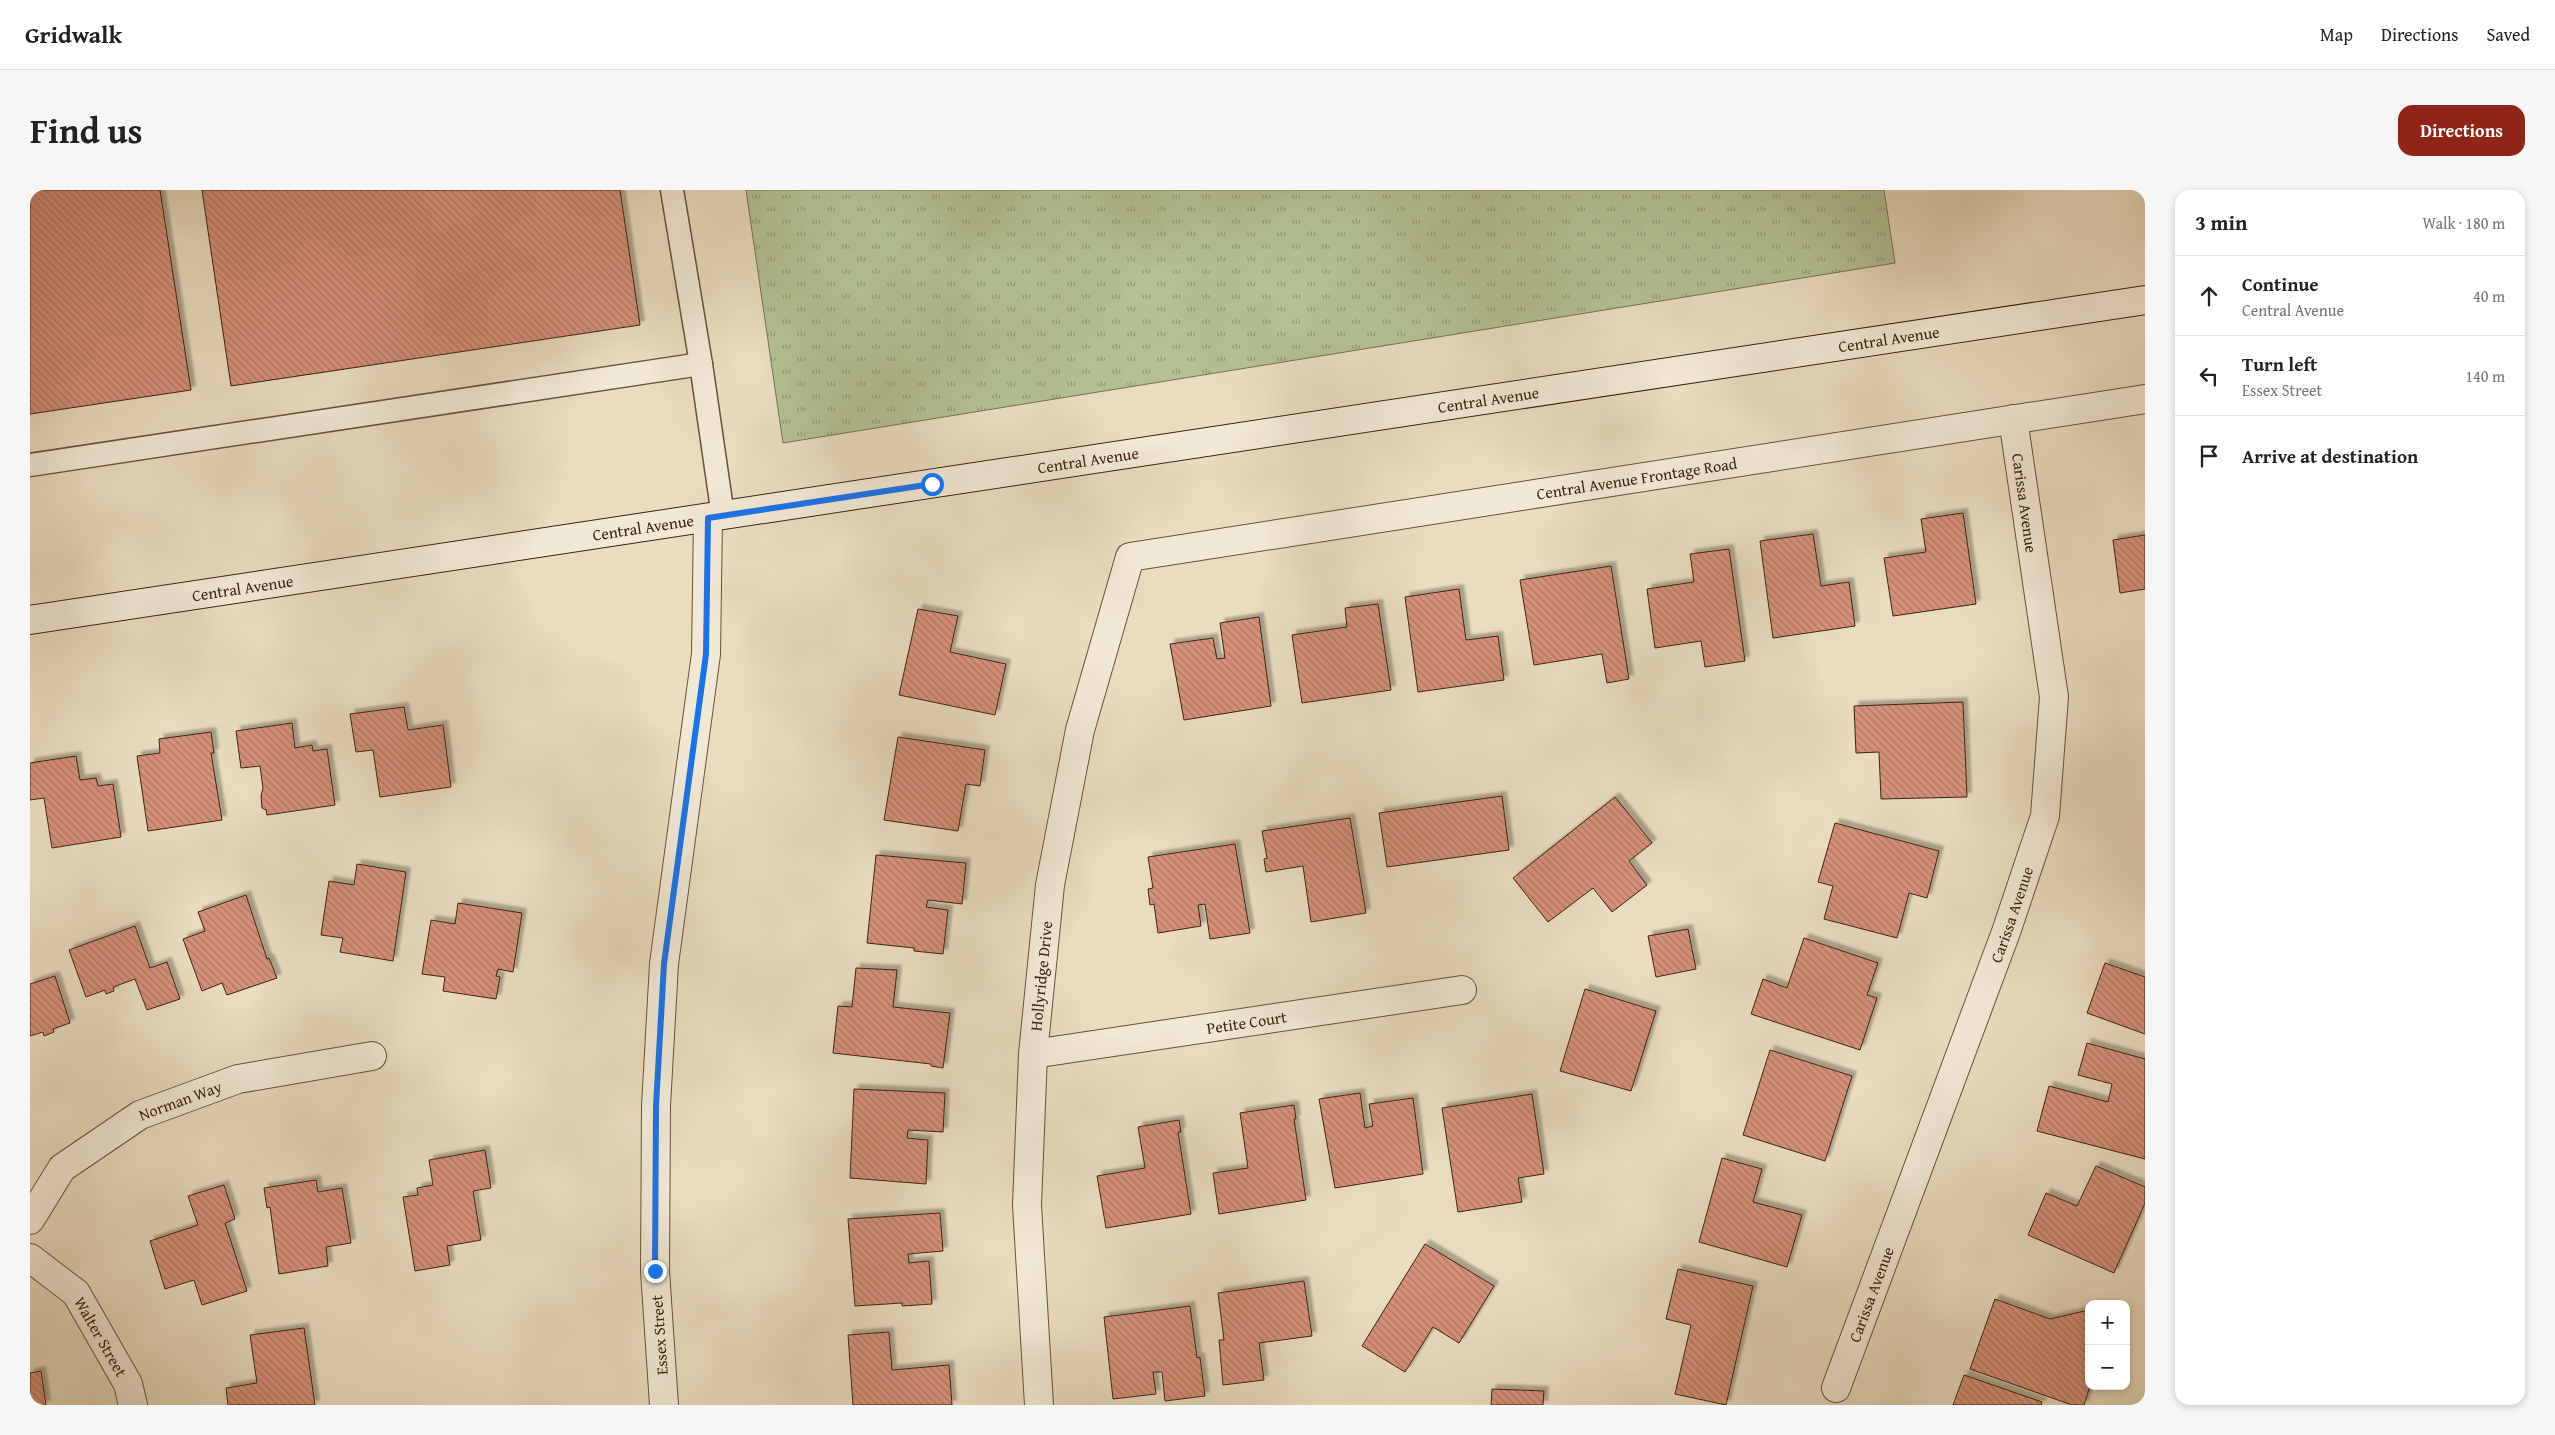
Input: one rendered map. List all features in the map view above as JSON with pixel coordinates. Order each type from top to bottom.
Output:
[{"type":"street","name":"Central Avenue","points":[[30,620],[2145,300]]},
{"type":"street","name":"Central Avenue Frontage Road","points":[[1130,557],[2145,399]]},
{"type":"street","name":"Carissa Avenue","points":[[1836,1388],[2006,932],[2044,816],[2054,697],[2013,419]]},
{"type":"street","name":"Essex Street","points":[[664,1405],[655,1271],[656,1106],[664,964],[706,654],[716,517]]},
{"type":"street","name":"Hollyridge Drive","points":[[1039,1405],[1027,1204],[1033,1054],[1050,885],[1080,730],[1130,557]]},
{"type":"street","name":"Petite Court","points":[[1033,1054],[1462,990]]},
{"type":"street","name":"Norman Way","points":[[30,1220],[62,1168],[140,1116],[238,1079],[372,1056]]},
{"type":"street","name":"Walter Street","points":[[30,1258],[76,1293],[128,1384],[133,1405]]},
{"type":"lane","points":[[672,190],[701,364],[716,517]]},
{"type":"lane","points":[[30,465],[701,364]]},
{"type":"green space","points":[[746,190],[1884,190],[1895,263],[783,443]]},
{"type":"building","points":[[30,190],[160,190],[191,390],[30,414]]},
{"type":"building","points":[[202,190],[620,190],[640,325],[231,386]]},
{"type":"building","points":[[1963,513],[1976,604],[1893,616],[1884,558],[1926,552],[1921,519]]},
{"type":"building","points":[[1813,534],[1821,586],[1849,582],[1855,626],[1773,638],[1760,541]]},
{"type":"building","points":[[2145,535],[2145,589],[2120,593],[2113,540]]},
{"type":"building","points":[[1729,549],[1745,661],[1705,667],[1701,641],[1655,648],[1647,589],[1694,582],[1690,554]]},
{"type":"building","points":[[1611,566],[1629,679],[1607,683],[1602,654],[1534,665],[1520,580]]},
{"type":"building","points":[[1459,589],[1466,640],[1498,636],[1504,680],[1418,692],[1405,597]]},
{"type":"building","points":[[1378,604],[1391,690],[1302,703],[1292,635],[1347,627],[1345,608]]},
{"type":"building","points":[[918,609],[958,616],[950,652],[1006,664],[995,715],[899,695]]},
{"type":"building","points":[[1259,617],[1271,706],[1184,720],[1170,644],[1213,638],[1217,659],[1225,658],[1220,623]]},
{"type":"building","points":[[1963,702],[1967,797],[1881,799],[1879,752],[1856,753],[1854,706]]},
{"type":"building","points":[[404,707],[408,730],[443,725],[451,787],[380,797],[373,750],[356,752],[350,714]]},
{"type":"building","points":[[292,723],[295,748],[312,745],[313,751],[327,749],[335,805],[267,815],[266,810],[262,808],[261,796],[263,788],[260,766],[241,768],[236,731]]},
{"type":"building","points":[[211,732],[214,753],[211,753],[222,820],[148,831],[137,756],[160,753],[159,739]]},
{"type":"building","points":[[898,737],[985,750],[980,786],[966,784],[958,831],[884,820]]},
{"type":"building","points":[[76,756],[80,780],[96,778],[98,786],[113,784],[121,837],[52,848],[44,798],[30,800],[30,763]]},
{"type":"building","points":[[1502,796],[1509,850],[1387,867],[1379,813]]},
{"type":"building","points":[[1615,797],[1652,843],[1629,861],[1647,885],[1612,912],[1593,888],[1548,922],[1513,878]]},
{"type":"building","points":[[1350,818],[1366,913],[1311,922],[1303,866],[1266,872],[1264,859],[1267,858],[1262,831]]},
{"type":"building","points":[[1835,823],[1939,851],[1927,898],[1909,893],[1897,938],[1824,919],[1833,886],[1818,882]]},
{"type":"building","points":[[1235,844],[1250,933],[1210,939],[1205,904],[1198,905],[1201,926],[1158,933],[1154,904],[1150,905],[1148,889],[1153,888],[1148,857]]},
{"type":"building","points":[[876,855],[966,863],[962,904],[928,900],[926,907],[948,910],[943,954],[914,951],[914,948],[867,943]]},
{"type":"building","points":[[357,864],[406,872],[393,961],[340,952],[343,938],[321,935],[329,881],[354,885]]},
{"type":"building","points":[[246,895],[267,959],[269,958],[277,978],[227,995],[222,983],[202,991],[183,939],[205,931],[198,912]]},
{"type":"building","points":[[458,903],[522,913],[513,972],[498,969],[496,976],[500,977],[496,999],[443,991],[445,977],[422,974],[431,920],[455,924]]},
{"type":"building","points":[[135,926],[150,968],[167,962],[180,999],[147,1010],[135,979],[113,987],[114,991],[106,994],[105,990],[86,997],[69,950]]},
{"type":"building","points":[[1688,929],[1696,969],[1656,977],[1648,936]]},
{"type":"building","points":[[1804,938],[1878,963],[1867,995],[1877,998],[1860,1050],[1751,1014],[1763,979],[1787,988]]},
{"type":"building","points":[[2105,963],[2145,977],[2145,1034],[2087,1013]]},
{"type":"building","points":[[856,968],[897,970],[893,1007],[950,1013],[943,1068],[931,1066],[931,1064],[833,1053],[838,1006],[852,1007]]},
{"type":"building","points":[[55,976],[70,1023],[53,1029],[54,1032],[44,1036],[43,1032],[30,1036],[30,984]]},
{"type":"building","points":[[1585,989],[1656,1011],[1631,1091],[1560,1071]]},
{"type":"building","points":[[2087,1043],[2145,1059],[2145,1159],[2037,1131],[2049,1086],[2108,1102],[2112,1084],[2078,1075]]},
{"type":"building","points":[[1770,1050],[1852,1076],[1825,1161],[1743,1135]]},
{"type":"building","points":[[854,1089],[945,1093],[943,1132],[908,1130],[907,1138],[928,1140],[926,1184],[850,1178]]},
{"type":"building","points":[[1360,1093],[1365,1128],[1373,1126],[1369,1104],[1413,1098],[1423,1174],[1335,1188],[1319,1099]]},
{"type":"building","points":[[1532,1094],[1544,1174],[1518,1178],[1522,1202],[1458,1212],[1442,1108]]},
{"type":"building","points":[[1294,1105],[1296,1119],[1294,1119],[1306,1200],[1219,1214],[1213,1173],[1248,1168],[1240,1113]]},
{"type":"building","points":[[1179,1120],[1181,1132],[1178,1132],[1191,1214],[1106,1228],[1097,1176],[1145,1168],[1138,1127]]},
{"type":"building","points":[[485,1150],[491,1188],[473,1191],[481,1240],[447,1246],[450,1265],[415,1271],[403,1197],[418,1195],[417,1188],[433,1185],[429,1160]]},
{"type":"building","points":[[1722,1158],[1762,1169],[1753,1202],[1802,1215],[1787,1267],[1699,1242]]},
{"type":"building","points":[[2096,1166],[2145,1187],[2145,1203],[2114,1273],[2028,1235],[2046,1193],[2077,1206]]},
{"type":"building","points":[[316,1180],[318,1192],[342,1188],[351,1243],[326,1247],[328,1266],[279,1274],[270,1207],[267,1208],[264,1188]]},
{"type":"building","points":[[224,1185],[235,1219],[225,1223],[247,1291],[202,1305],[194,1280],[165,1289],[150,1241],[198,1225],[188,1196]]},
{"type":"building","points":[[940,1213],[943,1251],[908,1254],[909,1263],[929,1261],[932,1304],[902,1306],[902,1303],[855,1306],[848,1219]]},
{"type":"building","points":[[1425,1244],[1494,1286],[1459,1343],[1433,1327],[1405,1372],[1362,1346]]},
{"type":"building","points":[[1678,1269],[1753,1286],[1726,1405],[1675,1394],[1691,1325],[1666,1319]]},
{"type":"building","points":[[1304,1281],[1312,1336],[1259,1343],[1264,1380],[1223,1385],[1219,1340],[1224,1340],[1218,1293]]},
{"type":"building","points":[[1995,1299],[2050,1319],[2085,1311],[2085,1390],[2089,1390],[2084,1405],[2072,1405],[1970,1369]]},
{"type":"building","points":[[1190,1306],[1197,1358],[1200,1357],[1205,1396],[1165,1401],[1162,1372],[1153,1372],[1156,1394],[1113,1399],[1104,1317]]},
{"type":"building","points":[[304,1328],[315,1405],[228,1405],[226,1388],[257,1383],[250,1335]]},
{"type":"building","points":[[889,1332],[892,1370],[949,1365],[952,1405],[853,1405],[848,1335]]},
{"type":"building","points":[[41,1371],[46,1405],[30,1405],[30,1373]]},
{"type":"building","points":[[1964,1375],[2042,1402],[2041,1405],[1953,1405]]},
{"type":"building","points":[[1492,1389],[1544,1391],[1543,1405],[1491,1405]]},
{"type":"route","points":[[655,1271],[656,1106],[664,964],[706,654],[708,518],[932,484]]}]
